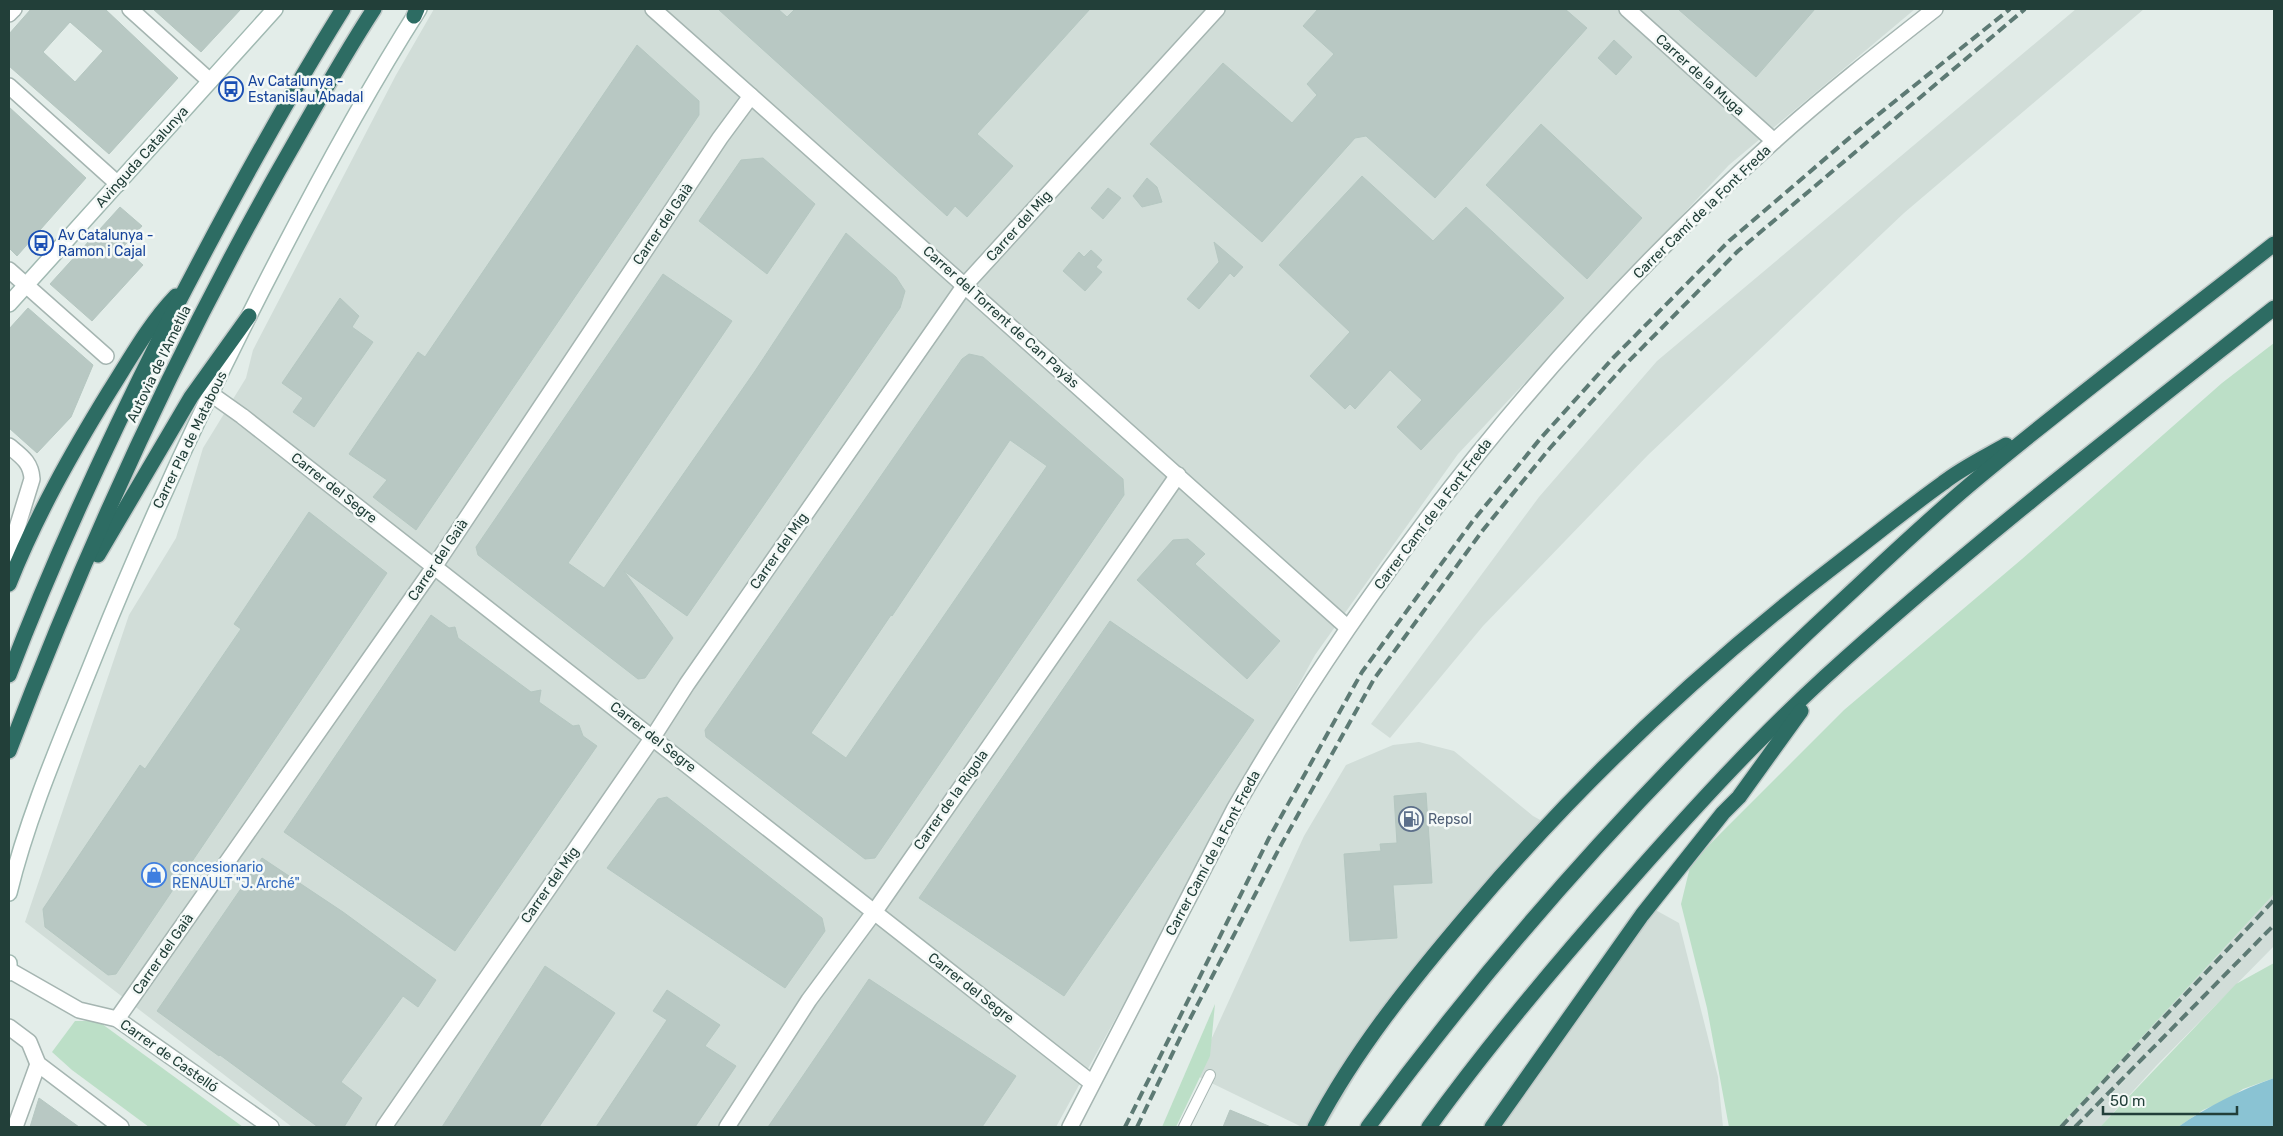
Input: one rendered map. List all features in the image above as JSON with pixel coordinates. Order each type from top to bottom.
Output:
[{"type":"highway","name":"Autovia de l'Ametlla","points":[[9,675],[113,432],[233,196],[343,9]]},
{"type":"highway","name":"Autovia de l'Ametlla","points":[[9,751],[76,587],[151,415],[223,271],[321,96],[374,9]]},
{"type":"highway","points":[[1368,1127],[1416,1061],[1502,954],[1609,832],[1690,746],[1771,666],[1906,541],[1977,479],[2050,419],[2274,244]]},
{"type":"highway","points":[[9,584],[37,519],[64,465],[163,310],[189,282]]},
{"type":"highway","points":[[1429,1127],[1462,1081],[1549,973],[1655,851],[1823,679],[1951,567],[2081,460],[2274,308]]},
{"type":"highway","points":[[76,587],[117,524],[138,484],[210,368],[249,316]]},
{"type":"highway","points":[[1315,1127],[1352,1064],[1446,940],[1498,878],[1625,745],[1688,687],[1794,597],[1937,487],[2050,419]]},
{"type":"highway","points":[[1492,1127],[1636,923],[1723,813],[1739,797],[1823,679]]},
{"type":"street","points":[[9,14],[14,9]]},
{"type":"street","points":[[130,9],[210,81]]},
{"type":"street","name":"Avinguda Catalunya","points":[[9,304],[275,9]]},
{"type":"street","name":"Carrer del Torrent de Can Payàs","points":[[652,9],[965,285],[1347,627]]},
{"type":"street","name":"Carrer del Mig","points":[[384,1127],[653,737],[687,684],[965,285],[1217,9]]},
{"type":"street","name":"Carrer de la Muga","points":[[1627,9],[1774,141]]},
{"type":"street","name":"Carrer Camí de la Font Freda","points":[[1070,1127],[1235,808],[1262,762],[1347,627],[1474,457],[1515,408],[1633,278],[1774,141],[1935,9]]},
{"type":"street","name":"Carrer Pla de Matabous","points":[[9,893],[39,800],[119,596],[157,508],[249,316],[341,137],[417,11]]},
{"type":"street","points":[[9,86],[118,184]]},
{"type":"street","name":"Carrer del Gaià","points":[[117,1019],[434,567],[720,138],[751,96]]},
{"type":"street","points":[[9,270],[106,356]]},
{"type":"street","name":"Carrer del Segre","points":[[211,394],[242,416],[653,737],[1092,1083]]},
{"type":"street","points":[[9,446],[26,460],[31,468],[32,479],[9,554]]},
{"type":"street","name":"Carrer de la Rigola","points":[[728,1127],[809,1000],[875,911],[1178,475]]},
{"type":"street","points":[[9,963],[9,972]]},
{"type":"street","name":"Carrer de Castelló","points":[[9,972],[79,1010],[117,1019],[271,1127]]},
{"type":"street","points":[[9,1027],[29,1042],[38,1064],[121,1127]]},
{"type":"street","points":[[15,1127],[38,1064]]},
{"type":"lane","points":[[1184,1127],[1210,1075]]},
{"type":"shaded area","points":[[434,9],[1915,9],[1729,165],[1458,454],[1315,655],[1056,1127],[292,1127],[25,922],[129,615],[176,538],[203,448],[246,378],[253,350],[396,75]]},
{"type":"shaded area","points":[[2076,9],[2144,9],[1904,213],[1648,455],[1483,626],[1390,738],[1371,724],[1539,497],[1657,361]]},
{"type":"shaded area","points":[[1419,742],[1454,751],[1533,816],[1555,828],[1466,929],[1396,1017],[1360,1068],[1326,1127],[1302,1127],[1195,1075],[1304,836],[1346,765],[1393,745]]},
{"type":"shaded area","points":[[2274,894],[2274,946],[2156,1066],[2100,1127],[2059,1127]]},
{"type":"shaded area","points":[[1641,902],[1679,923],[1718,1077],[1723,1127],[1483,1127]]},
{"type":"green space","points":[[2274,343],[2274,894],[2059,1127],[1729,1127],[1707,1008],[1681,904],[1691,863],[1844,710],[2022,559],[2222,383]]},
{"type":"green space","points":[[2274,963],[2274,1078],[2243,1089],[2228,1099],[2203,1110],[2178,1127],[2100,1127],[2236,984]]},
{"type":"green space","points":[[1215,1004],[1210,1056],[1176,1127],[1162,1127]]},
{"type":"green space","points":[[75,1021],[98,1021],[243,1127],[149,1127],[72,1070],[52,1052]]},
{"type":"water","points":[[2274,1078],[2274,1127],[2178,1127],[2224,1099]]},
{"type":"building","points":[[31,9],[105,9],[178,78],[109,154],[9,66],[9,34]],"holes":[[[70,22],[103,51],[75,82],[43,52]]]},
{"type":"building","points":[[153,9],[241,9],[201,52]]},
{"type":"building","points":[[718,9],[778,9],[787,17],[795,9],[1090,9],[977,134],[1013,166],[967,217],[955,206],[947,216]]},
{"type":"building","points":[[1318,9],[1565,9],[1587,28],[1435,198],[1366,136],[1355,138],[1262,242],[1150,144],[1223,63],[1292,123],[1317,95],[1307,84],[1334,54],[1303,26]]},
{"type":"building","points":[[1678,9],[1815,9],[1756,77]]},
{"type":"building","points":[[1614,40],[1632,57],[1616,75],[1598,58]]},
{"type":"building","points":[[637,45],[699,101],[699,115],[416,530],[373,497],[387,480],[349,454],[418,352],[425,357]]},
{"type":"building","points":[[9,107],[86,178],[17,256],[9,248]]},
{"type":"building","points":[[1541,124],[1642,218],[1587,279],[1486,185]]},
{"type":"building","points":[[763,158],[815,204],[767,274],[699,221],[741,160]]},
{"type":"building","points":[[1362,176],[1433,241],[1466,207],[1564,298],[1421,450],[1397,427],[1422,400],[1390,370],[1355,409],[1350,404],[1345,409],[1310,376],[1350,332],[1279,265]]},
{"type":"building","points":[[1147,178],[1157,187],[1162,202],[1142,207],[1133,196]]},
{"type":"building","points":[[1108,188],[1121,198],[1103,219],[1091,208]]},
{"type":"building","points":[[120,207],[142,226],[123,247],[143,265],[92,321],[50,284]]},
{"type":"building","points":[[846,233],[896,277],[905,291],[900,308],[687,616],[624,571],[673,638],[645,678],[638,679],[478,555],[476,547],[663,274],[732,321],[568,563],[604,588],[755,371]]},
{"type":"building","points":[[1214,242],[1243,267],[1234,277],[1230,273],[1199,309],[1187,299],[1219,262]]},
{"type":"building","points":[[1091,250],[1102,260],[1096,267],[1102,272],[1085,291],[1063,271],[1079,252],[1084,257]]},
{"type":"building","points":[[340,298],[359,316],[352,327],[373,342],[314,427],[293,412],[303,398],[282,383]]},
{"type":"building","points":[[28,308],[93,365],[71,417],[37,453],[9,428],[9,329]]},
{"type":"building","points":[[969,354],[983,357],[1123,479],[1124,495],[875,858],[865,859],[706,737],[705,730],[962,359]],"holes":[[[1010,440],[1047,466],[846,758],[811,733]]]},
{"type":"building","points":[[309,512],[387,573],[116,974],[108,975],[45,927],[43,909],[140,765],[145,769],[241,629],[234,624]]},
{"type":"building","points":[[1188,539],[1205,554],[1195,564],[1280,641],[1247,679],[1137,580],[1173,540]]},
{"type":"building","points":[[431,615],[449,628],[455,627],[458,638],[531,692],[541,690],[539,702],[573,726],[579,725],[583,736],[597,746],[455,951],[284,832]]},
{"type":"building","points":[[1110,621],[1254,720],[1064,996],[919,898]]},
{"type":"building","points":[[1426,793],[1432,883],[1393,885],[1397,938],[1350,941],[1344,854],[1381,851],[1380,844],[1397,843],[1394,796]]},
{"type":"building","points":[[667,797],[822,918],[825,931],[785,988],[607,868],[658,799]]},
{"type":"building","points":[[262,858],[343,912],[436,980],[418,1007],[403,996],[341,1082],[362,1098],[344,1127],[318,1127],[157,1011]]},
{"type":"building","points":[[545,966],[615,1013],[539,1127],[442,1127]]},
{"type":"building","points":[[869,979],[1016,1076],[982,1127],[768,1127]]},
{"type":"building","points":[[667,990],[720,1025],[705,1046],[736,1066],[695,1127],[596,1127],[667,1020],[653,1011]]},
{"type":"building","points":[[39,1098],[79,1127],[30,1127]]},
{"type":"building","points":[[1230,1110],[1271,1127],[1223,1127]]},
{"type":"railway","points":[[1125,1127],[1269,838],[1362,672],[1472,522],[1540,439],[1613,358],[1729,241],[1854,134],[2010,9]]},
{"type":"railway","points":[[1137,1127],[1181,1036],[1281,845],[1374,679],[1483,530],[1550,448],[1623,367],[1738,251],[2025,9]]},
{"type":"railway","points":[[2061,1127],[2274,900]]},
{"type":"railway","points":[[2075,1127],[2274,925]]},
{"type":"place","name":"Av Catalunya - Estanislau Abadal","points":[[231,89]]},
{"type":"place","name":"Av Catalunya - Ramon i Cajal","points":[[41,243]]},
{"type":"place","name":"Repsol","points":[[1411,819]]},
{"type":"place","name":"concesionario RENAULT \"J. Arché\"","points":[[154,875]]}]
